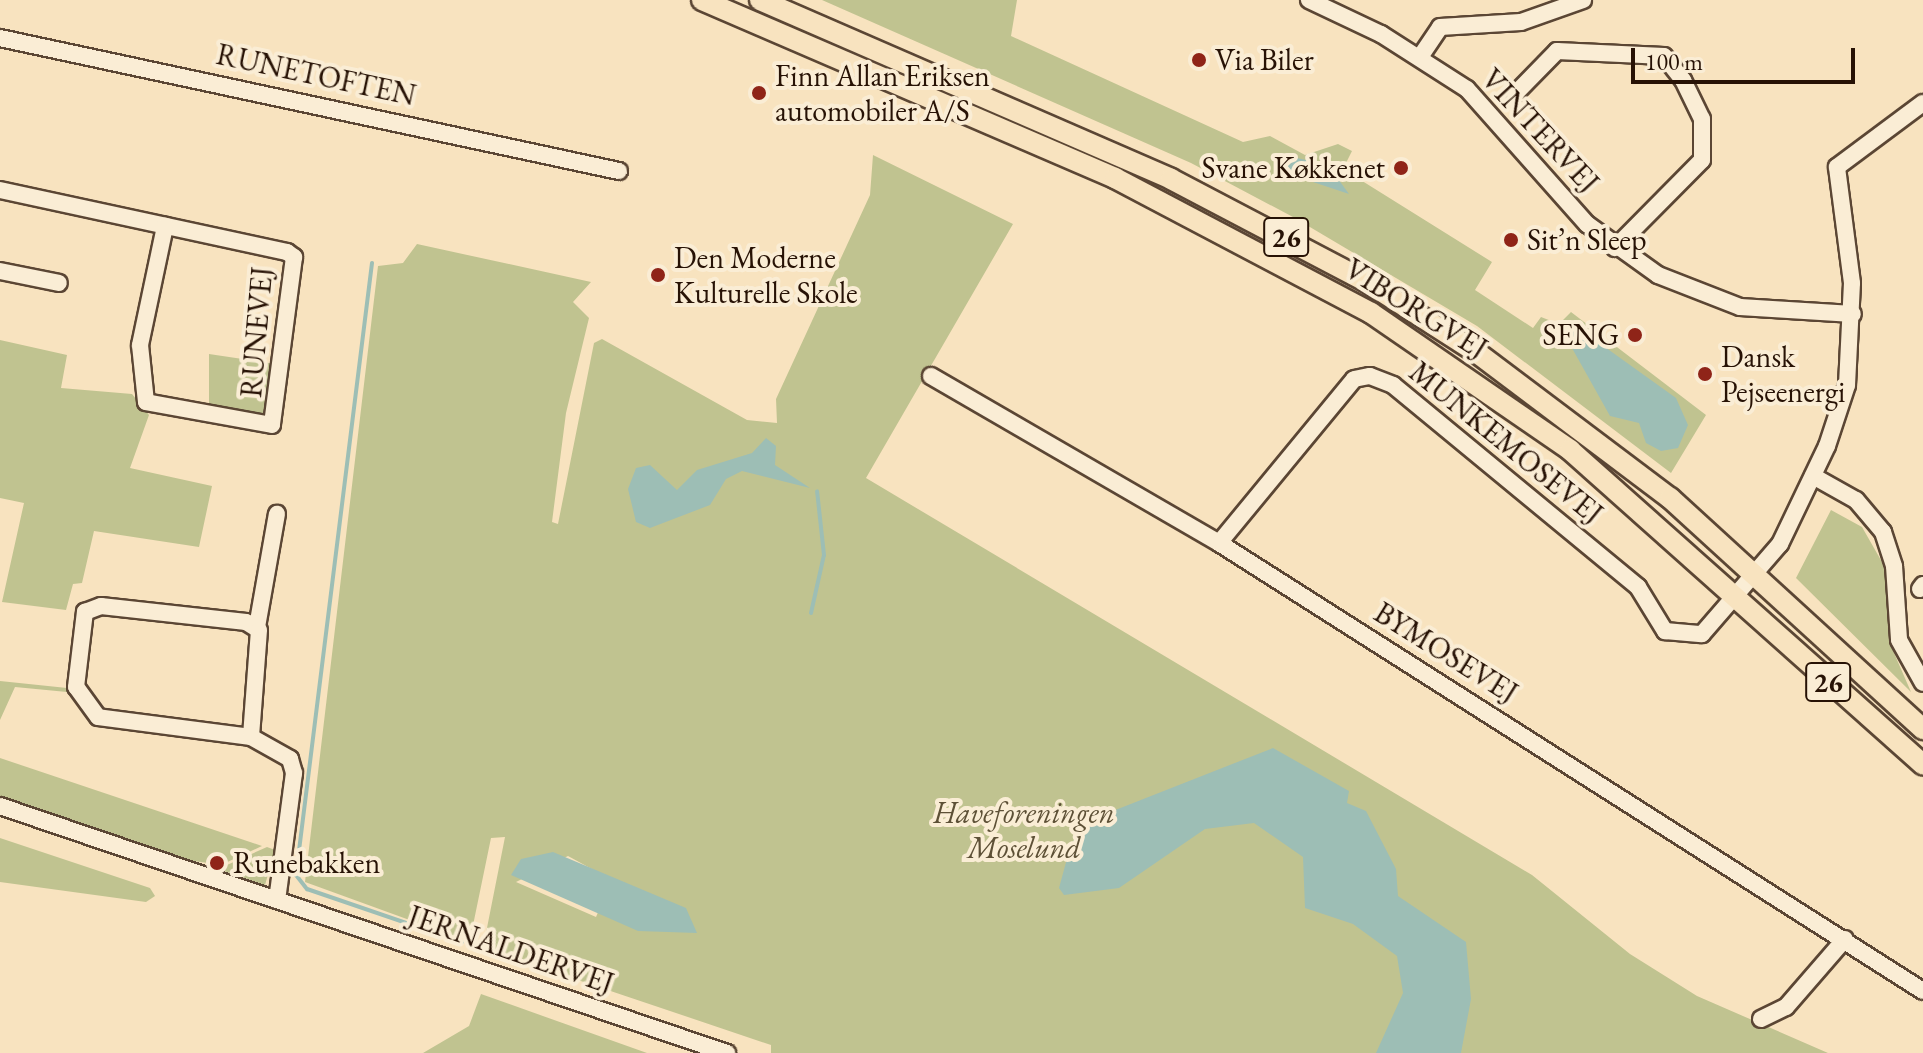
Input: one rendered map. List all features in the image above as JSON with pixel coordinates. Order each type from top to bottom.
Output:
[{"type":"main road","name":"VIBORGVEJ","points":[[702,0],[1115,178],[1371,313],[1570,450],[1923,765]]},
{"type":"main road","name":"VIBORGVEJ","points":[[760,0],[1171,179],[1367,282],[1610,450],[1755,574],[1923,729]]},
{"type":"street","name":"VINTERVEJ","points":[[1309,0],[1420,57],[1489,110],[1615,248],[1686,289],[1736,306],[1853,314]]},
{"type":"street","name":"VINTERVEJ","points":[[1420,57],[1440,27],[1521,22],[1583,0]]},
{"type":"street","name":"RUNETOFTEN","points":[[0,38],[619,171]]},
{"type":"street","name":"VINTERVEJ","points":[[1515,94],[1557,51],[1664,56],[1683,80],[1702,119],[1702,160],[1615,248]]},
{"type":"street","points":[[1734,599],[1780,544],[1813,476],[1847,385],[1853,314],[1837,167],[1923,103]]},
{"type":"street","name":"RUNEVEJ","points":[[0,190],[165,226],[294,257],[272,425],[146,402],[139,353],[165,226]]},
{"type":"street","points":[[0,271],[59,283]]},
{"type":"street","name":"BYMOSEVEJ","points":[[931,376],[1219,543],[1923,991]]},
{"type":"street","name":"MUNKEMOSEVEJ","points":[[1219,543],[1354,379],[1370,376],[1393,385],[1638,587],[1665,631],[1702,634],[1734,599]]},
{"type":"street","points":[[1813,476],[1856,500],[1883,532],[1894,566],[1899,640],[1923,683]]},
{"type":"street","points":[[251,737],[263,645],[257,627],[277,514]]},
{"type":"street","points":[[257,627],[95,606],[83,617],[76,683],[107,720],[251,737],[294,768],[277,900]]},
{"type":"street","name":"JERNALDERVEJ","points":[[0,806],[727,1053]]},
{"type":"street","points":[[1761,1019],[1786,1007],[1845,939]]},
{"type":"green space","points":[[822,0],[1017,0],[1011,36],[1243,142],[1270,136],[1305,155],[1338,144],[1352,151],[1343,169],[1492,262],[1475,290],[1533,328],[1541,317],[1559,324],[1571,312],[1706,415],[1671,473],[1477,326],[1293,217],[1191,163]]},
{"type":"green space","name":"Haveforeningen Moselund","points":[[873,155],[1013,224],[866,478],[1532,875],[1630,954],[1697,996],[1828,1053],[771,1053],[771,1045],[483,948],[505,837],[491,838],[471,935],[459,938],[305,882],[378,266],[403,263],[417,244],[591,282],[573,302],[589,318],[566,413],[552,522],[558,524],[594,343],[602,339],[747,420],[777,423],[776,399],[870,195]],"holes":[[[568,856],[612,880],[596,917],[516,882]]]},
{"type":"green space","points":[[0,340],[67,355],[61,388],[132,394],[149,415],[130,468],[212,486],[199,547],[94,531],[82,583],[73,584],[66,610],[2,602],[24,503],[0,498]]},
{"type":"green space","points":[[209,354],[276,364],[269,421],[209,410]]},
{"type":"green space","points":[[1831,510],[1862,527],[1886,569],[1891,646],[1911,692],[1796,578]]},
{"type":"green space","points":[[0,681],[67,688],[67,692],[15,687],[0,720]]},
{"type":"green space","points":[[0,758],[262,846],[221,865],[181,859],[0,797]]},
{"type":"green space","points":[[0,838],[150,888],[155,896],[146,902],[0,882]]},
{"type":"green space","points":[[267,847],[275,850],[265,885],[218,869]]},
{"type":"green space","points":[[481,994],[647,1053],[423,1053],[469,1026]]},
{"type":"water","points":[[1275,153],[1328,165],[1349,194],[1292,175]]},
{"type":"water","points":[[1570,322],[1676,398],[1688,425],[1678,448],[1661,451],[1646,443],[1639,423],[1610,416],[1563,332]]},
{"type":"water","points":[[766,438],[776,446],[775,465],[810,488],[742,471],[726,479],[710,505],[650,528],[636,522],[628,489],[636,468],[650,465],[677,490],[697,470],[752,453]]},
{"type":"water","points":[[1273,748],[1349,791],[1347,803],[1366,811],[1396,869],[1398,896],[1466,942],[1471,999],[1461,1053],[1376,1053],[1403,993],[1397,956],[1353,924],[1305,908],[1303,857],[1254,823],[1205,829],[1119,888],[1064,895],[1059,888],[1071,844],[1090,820]]},
{"type":"water","points":[[553,852],[686,908],[697,933],[638,931],[511,875],[521,859]]},
{"type":"waterway","points":[[372,263],[296,875],[307,889],[462,942]]},
{"type":"waterway","points":[[811,613],[824,555],[817,491]]},
{"type":"place","name":"Via Biler","points":[[1199,60]]},
{"type":"place","name":"Finn Allan Eriksen automobiler A/S","points":[[759,93]]},
{"type":"place","name":"Svane Køkkenet","points":[[1401,168]]},
{"type":"place","name":"Sit’n Sleep","points":[[1511,240]]},
{"type":"place","name":"Den Moderne Kulturelle Skole","points":[[658,275]]},
{"type":"place","name":"SENG","points":[[1635,335]]},
{"type":"place","name":"Dansk Pejseenergi","points":[[1705,374]]},
{"type":"place","name":"Runebakken","points":[[217,863]]}]
